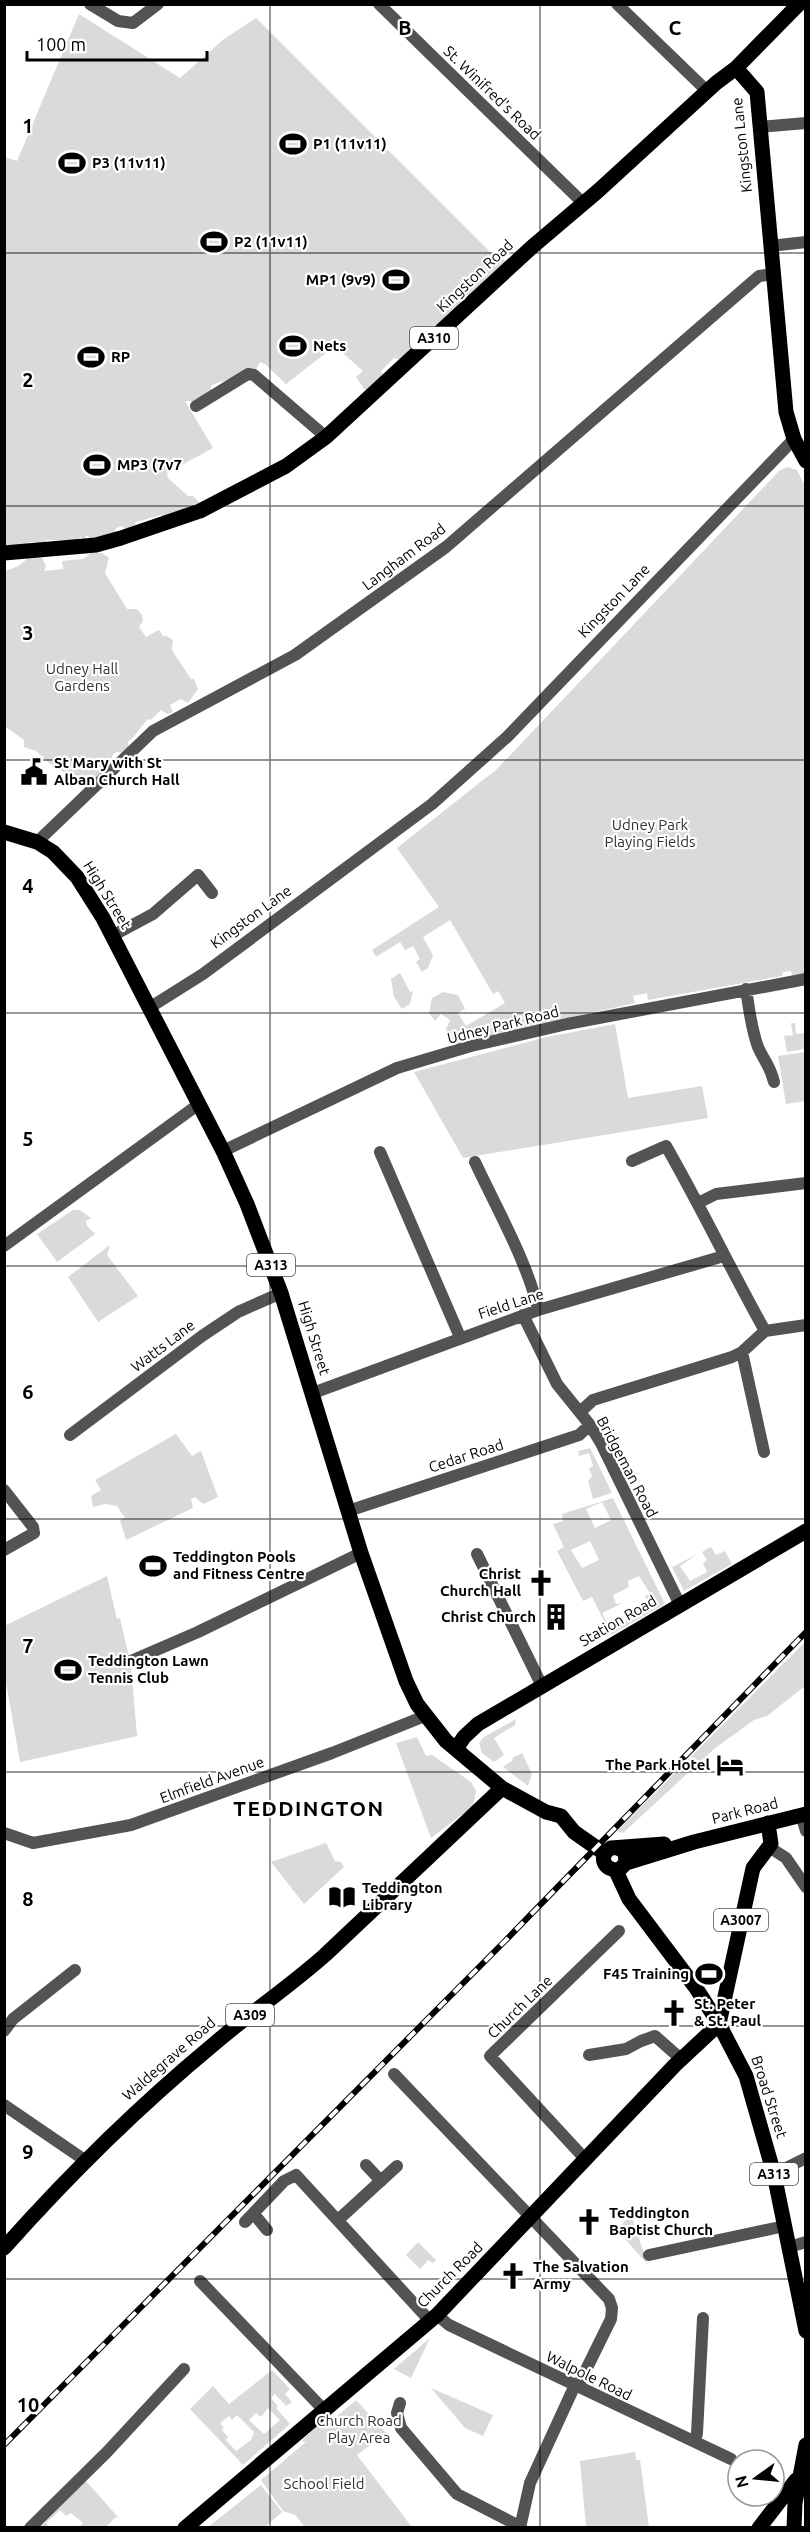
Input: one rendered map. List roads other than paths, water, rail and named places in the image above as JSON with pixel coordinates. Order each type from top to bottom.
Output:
[{"type":"main road","name":"Kingston Road","points":[[4,554],[96,545],[179,519],[225,499],[286,466],[326,437],[532,247],[707,91],[736,68],[799,4]]},
{"type":"main road","name":"Kingston Lane","points":[[736,68],[757,92],[786,412],[794,439]]},
{"type":"main road","points":[[794,439],[806,461]]},
{"type":"main road","name":"High Street","points":[[4,832],[37,842],[70,868],[112,936],[224,1151],[281,1293],[361,1553],[411,1692],[424,1716],[456,1749],[502,1788],[546,1812],[562,1829],[614,1850]]},
{"type":"main road","name":"Station Road","points":[[456,1749],[464,1737],[478,1724],[806,1532]]},
{"type":"main road","name":"Waldegrave Road","points":[[4,2248],[86,2161],[141,2107],[211,2046],[317,1962],[502,1788]]},
{"type":"main road","name":"Park Road","points":[[621,1867],[694,1842],[803,1815]]},
{"type":"main road","points":[[768,1823],[772,1840],[769,1847]]},
{"type":"main road","name":"Park Road","points":[[614,1850],[694,1842]]},
{"type":"main road","name":"A3007","points":[[719,2024],[753,1868],[769,1847]]},
{"type":"main road","points":[[614,1850],[625,1852],[621,1867],[605,1866],[603,1859],[614,1850]]},
{"type":"main road","name":"Broad Street","points":[[621,1867],[629,1899],[696,1988],[719,2024],[746,2076],[774,2174],[806,2331]]},
{"type":"main road","name":"Church Road","points":[[185,2528],[323,2409],[434,2318],[681,2059],[719,2024]]},
{"type":"main road","points":[[794,2528],[806,2445]]},
{"type":"main road","points":[[759,2528],[802,2474]]},
{"type":"main road","points":[[765,2528],[800,2499]]},
{"type":"street","points":[[90,4],[118,21],[133,23],[158,4]]},
{"type":"street","name":"St. Winifred's Road","points":[[379,4],[584,203]]},
{"type":"street","points":[[617,4],[707,91]]},
{"type":"street","points":[[759,127],[806,123]]},
{"type":"street","points":[[770,246],[806,242]]},
{"type":"street","name":"Langham Road","points":[[37,842],[153,731],[295,656],[446,547],[759,276],[774,274]]},
{"type":"street","points":[[196,406],[248,374],[254,375],[326,437]]},
{"type":"street","name":"Kingston Lane","points":[[149,1008],[203,974],[432,804],[507,737],[794,439]]},
{"type":"street","points":[[112,936],[153,914],[198,875],[212,893]]},
{"type":"street","name":"Udney Park Road","points":[[224,1151],[397,1068],[471,1046],[746,989],[806,979]]},
{"type":"street","points":[[746,989],[752,1030],[761,1054],[770,1065],[774,1082]]},
{"type":"street","points":[[4,1246],[199,1104]]},
{"type":"street","points":[[632,1161],[666,1146],[765,1331]]},
{"type":"street","points":[[380,1152],[460,1337]]},
{"type":"street","points":[[475,1162],[519,1256],[535,1296],[538,1310]]},
{"type":"street","points":[[698,1203],[716,1194],[806,1183]]},
{"type":"street","name":"Field Lane","points":[[313,1393],[538,1310],[724,1256]]},
{"type":"street","name":"Watts Lane","points":[[70,1435],[202,1336],[238,1312],[281,1293]]},
{"type":"street","name":"Bridgeman Road","points":[[523,1316],[557,1384],[590,1425],[601,1443],[680,1605]]},
{"type":"street","points":[[580,1412],[593,1400],[742,1352],[765,1331],[806,1325]]},
{"type":"street","points":[[742,1352],[764,1452]]},
{"type":"street","name":"Cedar Road","points":[[348,1511],[579,1435],[590,1425]]},
{"type":"street","points":[[4,1490],[33,1527],[34,1533],[4,1550]]},
{"type":"street","points":[[131,1661],[198,1632],[361,1553]]},
{"type":"street","points":[[477,1554],[542,1686]]},
{"type":"street","name":"Elmfield Avenue","points":[[4,1833],[33,1843],[131,1825],[332,1753],[424,1716]]},
{"type":"street","points":[[803,1815],[806,1832]]},
{"type":"street","points":[[769,1847],[786,1858],[806,1887]]},
{"type":"street","name":"Church Lane","points":[[586,2160],[490,2056],[619,1931]]},
{"type":"street","points":[[4,2031],[13,2019],[75,1970]]},
{"type":"street","points":[[590,2055],[626,2049],[655,2037],[681,2059]]},
{"type":"street","points":[[394,2074],[609,2299],[612,2308],[611,2319],[531,2483],[520,2527],[458,2494],[402,2428],[397,2413],[400,2403]]},
{"type":"street","points":[[4,2105],[86,2161]]},
{"type":"street","points":[[774,2174],[806,2158]]},
{"type":"street","points":[[366,2165],[381,2181]]},
{"type":"street","points":[[338,2220],[397,2166]]},
{"type":"street","name":"Walpole Road","points":[[267,2229],[249,2218],[284,2181],[296,2175],[434,2318],[726,2456]]},
{"type":"street","points":[[649,2255],[785,2226]]},
{"type":"street","points":[[789,2247],[806,2242]]},
{"type":"street","points":[[200,2281],[323,2409]]},
{"type":"street","points":[[695,2442],[703,2318]]},
{"type":"street","points":[[30,2528],[107,2452],[184,2369]]},
{"type":"railway","points":[[4,2445],[505,1941],[806,1632]]},
{"type":"place","name":"P1 (11v11)","points":[[293,144]]},
{"type":"place","name":"P3 (11v11)","points":[[72,163]]},
{"type":"place","name":"P2 (11v11)","points":[[214,242]]},
{"type":"place","name":"MP1 (9v9)","points":[[396,280]]},
{"type":"place","name":"Nets","points":[[293,346]]},
{"type":"place","name":"RP","points":[[91,357]]},
{"type":"place","name":"MP3 (7v7","points":[[97,465]]},
{"type":"place","name":"St Mary with St Alban Church Hall","points":[[34,772]]},
{"type":"place","name":"Teddington Pools and Fitness Centre","points":[[153,1566]]},
{"type":"place","name":"Christ Church Hall","points":[[541,1583]]},
{"type":"place","name":"Christ Church","points":[[556,1617]]},
{"type":"place","name":"Teddington Lawn Tennis Club","points":[[68,1670]]},
{"type":"place","name":"The Park Hotel","points":[[730,1765]]},
{"type":"place","name":"Teddington Library","points":[[342,1897]]},
{"type":"place","name":"F45 Training","points":[[709,1974]]},
{"type":"place","name":"St. Peter & St. Paul","points":[[674,2013]]},
{"type":"place","name":"Teddington Baptist Church","points":[[589,2222]]},
{"type":"place","name":"The Salvation Army","points":[[513,2276]]},
{"type":"district","name":"TEDDINGTON","points":[[309,1809]]},
{"type":"park label","name":"Udney Hall Gardens","points":[[82,678]]},
{"type":"park label","name":"Udney Park Playing Fields","points":[[650,834]]},
{"type":"park label","name":"Church Road Play Area","points":[[359,2430]]},
{"type":"park label","name":"School Field","points":[[324,2484]]}]
